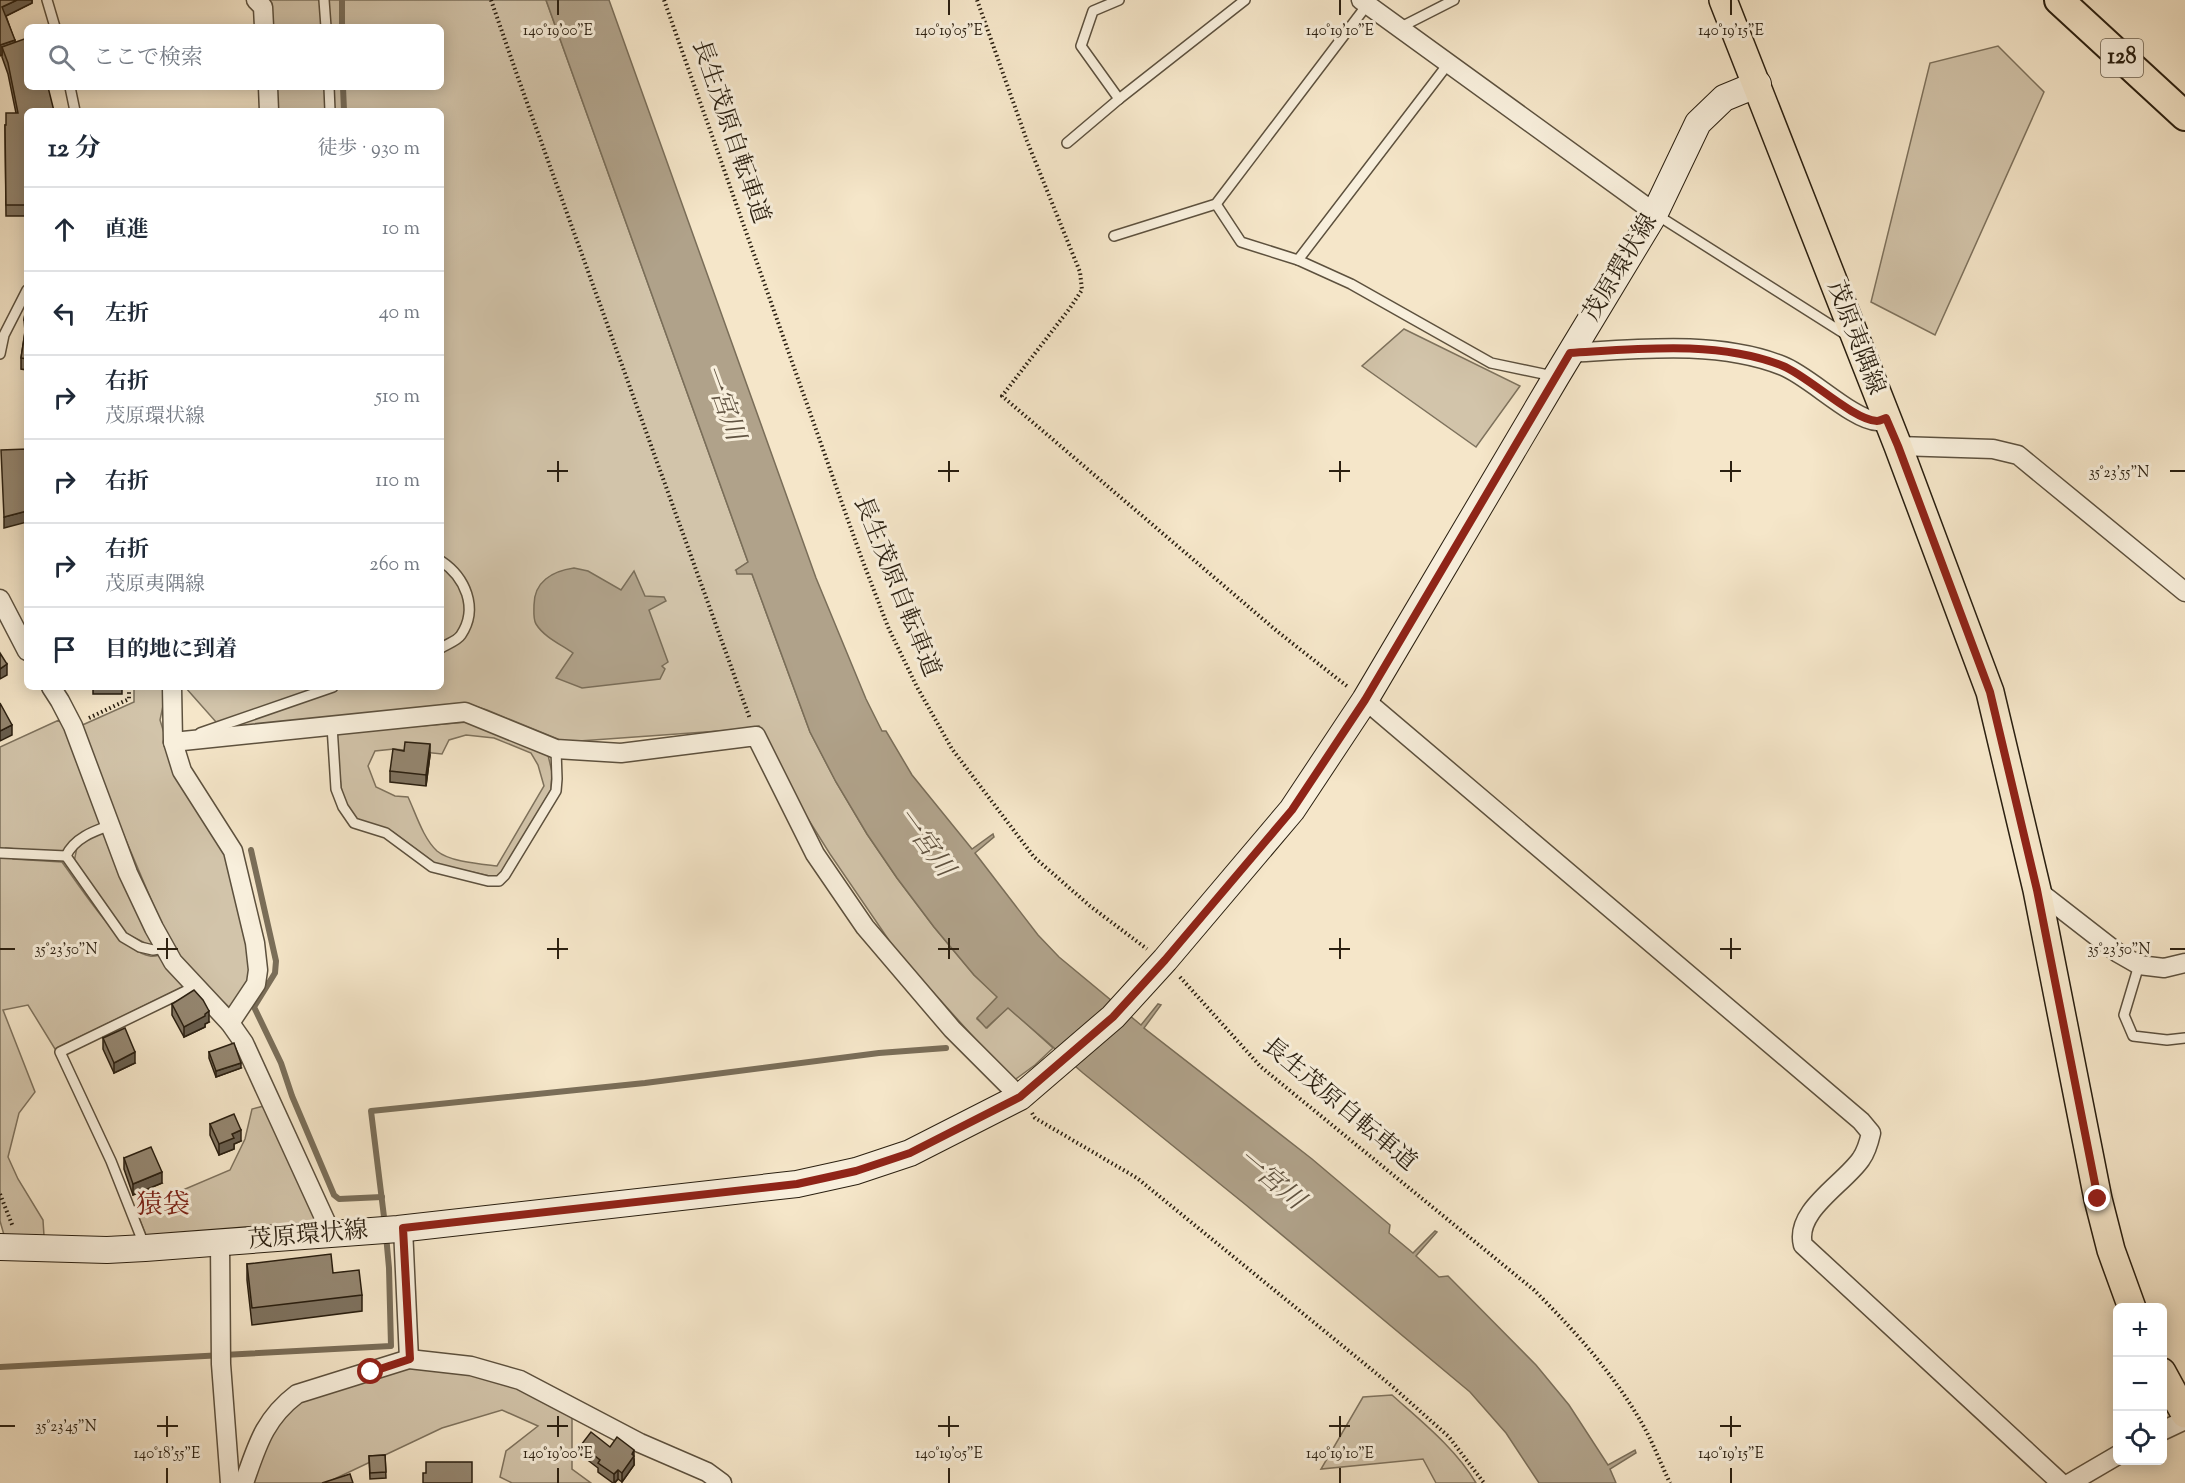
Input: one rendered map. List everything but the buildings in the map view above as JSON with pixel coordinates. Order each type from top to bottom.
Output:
[{"type":"highway","name":"128","points":[[2059,0],[2185,116]]},
{"type":"main road","name":"茂原夷隅線","points":[[1724,0],[1898,446],[1990,692],[2037,890],[2093,1180],[2111,1250],[2130,1303]]},
{"type":"main road","name":"茂原環状線","points":[[11,1248],[107,1250],[391,1230],[807,1182],[856,1171],[910,1153],[1020,1097],[1113,1017],[1165,960],[1292,810],[1365,700],[1654,213],[1698,123],[1724,98],[1758,84]]},
{"type":"main road","points":[[2167,1380],[2185,1414]]},
{"type":"street","points":[[256,0],[263,7],[264,24]]},
{"type":"street","points":[[1364,2],[1654,213]]},
{"type":"street","points":[[268,90],[269,108]]},
{"type":"street","points":[[1570,353],[1652,348],[1722,351],[1753,356],[1785,366],[1862,416],[1877,421],[1886,418]]},
{"type":"street","points":[[1898,446],[1993,449],[2018,455],[2185,592]]},
{"type":"street","points":[[0,599],[24,645]]},
{"type":"street","points":[[53,690],[73,726],[128,873],[165,948],[173,962],[230,1023],[244,1043],[332,1234]]},
{"type":"street","points":[[172,690],[172,742],[182,771],[233,851],[255,943],[258,970],[256,984],[230,1023]]},
{"type":"street","points":[[1365,700],[1862,1121],[1871,1133],[1868,1146],[1861,1159],[1804,1220],[1801,1238],[1803,1245],[2061,1483]]},
{"type":"street","points":[[172,742],[465,712],[556,749],[621,753],[756,736],[815,854],[865,927],[952,1029],[1020,1097]]},
{"type":"street","points":[[2037,890],[2118,953],[2139,965],[2164,968],[2185,963]]},
{"type":"street","points":[[391,1230],[410,1359]]},
{"type":"street","points":[[220,1243],[221,1364],[230,1483]]},
{"type":"street","points":[[244,1483],[256,1448],[272,1417],[297,1394],[410,1359],[471,1366],[520,1380],[640,1443],[707,1472],[722,1483]]},
{"type":"street","points":[[2167,1429],[2185,1420]]},
{"type":"street","points":[[2070,1483],[2113,1458]]},
{"type":"lane","points":[[48,0],[54,24]]},
{"type":"lane","points":[[324,0],[326,24]]},
{"type":"lane","points":[[1119,0],[1093,11],[1081,46],[1119,99]]},
{"type":"lane","points":[[1067,143],[1245,0]]},
{"type":"lane","points":[[1399,28],[1454,0]]},
{"type":"lane","points":[[1114,236],[1216,204],[1364,2]]},
{"type":"lane","points":[[1298,260],[1448,64]]},
{"type":"lane","points":[[71,90],[74,108]]},
{"type":"lane","points":[[328,90],[330,108]]},
{"type":"lane","points":[[1216,204],[1241,242],[1298,260],[1351,284],[1491,363],[1556,377]]},
{"type":"lane","points":[[1654,213],[1857,342]]},
{"type":"lane","points":[[0,354],[4,335],[24,296]]},
{"type":"lane","points":[[444,563],[454,569],[465,587],[471,604],[460,637],[444,646]]},
{"type":"lane","points":[[172,742],[324,690]]},
{"type":"lane","points":[[332,726],[336,789],[343,807],[354,823],[386,833],[432,867],[488,881],[499,881],[506,875],[556,791],[556,749]]},
{"type":"lane","points":[[66,856],[69,849],[87,834],[111,825]]},
{"type":"lane","points":[[0,853],[66,856]]},
{"type":"lane","points":[[66,856],[123,936],[140,947],[153,950],[165,948]]},
{"type":"lane","points":[[2139,965],[2124,1015],[2133,1035],[2167,1040],[2185,1038]]},
{"type":"lane","points":[[145,1248],[111,1161],[60,1052],[196,986]]},
{"type":"path","points":[[491,0],[720,642],[756,736]]},
{"type":"path","name":"長生茂原自転車道","points":[[664,0],[860,554],[888,627],[952,749],[1034,857],[1090,906],[1153,954],[1165,960],[1261,1067],[1534,1290],[1563,1319],[1626,1397],[1641,1422],[1670,1483]]},
{"type":"path","points":[[977,0],[1027,141],[1080,272],[1082,290],[1002,396],[1278,632],[1365,700]]},
{"type":"path","points":[[73,726],[129,699],[129,690]]},
{"type":"path","points":[[1020,1097],[1035,1118],[1137,1178],[1393,1387],[1449,1437],[1484,1483]]},
{"type":"path","points":[[0,1194],[11,1248]]},
{"type":"shaded area","points":[[265,0],[546,0],[748,562],[736,570],[752,574],[810,732],[867,834],[934,927],[974,975],[998,997],[977,1019],[987,1028],[1008,1007],[1053,1048],[1013,1081],[897,952],[830,854],[783,779],[759,726],[747,729],[565,742],[468,704],[224,731],[188,690],[444,690],[444,108],[275,108],[274,90],[444,90],[444,24],[271,24]]},
{"type":"shaded area","points":[[1998,46],[2044,92],[1935,335],[1871,302],[1930,63]]},
{"type":"shaded area","points":[[1404,329],[1520,386],[1476,447],[1362,366]]},
{"type":"shaded area","points":[[134,690],[166,690],[160,720],[176,772],[228,857],[251,957],[251,981],[232,1010],[175,956],[78,727],[134,702]]},
{"type":"shaded area","points":[[59,720],[68,733],[104,823],[84,832],[62,854],[6,848],[13,859],[62,862],[114,931],[139,952],[152,956],[164,954],[187,985],[55,1049],[28,1005],[3,1010],[35,1092],[19,1113],[8,1157],[18,1179],[43,1220],[44,1236],[4,1235],[0,1221],[0,747]]},
{"type":"shaded area","points":[[468,722],[548,755],[552,772],[551,790],[501,874],[494,877],[436,864],[393,832],[357,820],[343,800],[337,733]],"holes":[[[466,735],[494,738],[531,753],[538,765],[544,786],[497,866],[457,860],[437,851],[424,833],[408,797],[395,796],[376,787],[368,766],[375,751],[394,749],[442,754],[449,740]]]},
{"type":"shaded area","points":[[98,832],[103,833],[152,940],[158,946],[149,945],[125,933],[74,862],[77,847]]},
{"type":"shaded area","points":[[264,1106],[318,1225],[147,1238],[136,1210],[230,1170],[245,1139],[252,1109]]},
{"type":"shaded area","points":[[409,1364],[472,1373],[515,1384],[572,1414],[572,1469],[591,1483],[512,1483],[500,1477],[506,1451],[538,1426],[502,1410],[442,1428],[326,1483],[253,1483],[265,1442],[288,1405]]},
{"type":"shaded area","points":[[1392,1395],[1448,1447],[1476,1483],[1436,1483],[1423,1459],[1321,1469],[1363,1397]]},
{"type":"water","name":"一宮川","points":[[546,0],[609,0],[816,578],[866,699],[882,731],[886,731],[912,775],[972,849],[993,834],[994,837],[975,853],[1038,935],[1059,957],[1141,1025],[1158,1004],[1161,1005],[1144,1028],[1312,1159],[1390,1225],[1389,1233],[1413,1253],[1435,1231],[1437,1232],[1416,1256],[1439,1277],[1448,1276],[1536,1365],[1569,1405],[1608,1465],[1635,1450],[1636,1453],[1610,1469],[1616,1483],[1539,1483],[1506,1433],[1470,1392],[1246,1205],[1083,1073],[1008,1008],[986,1028],[977,1018],[997,997],[974,975],[934,927],[867,834],[810,732],[752,574],[737,574],[736,570],[748,562]]},
{"type":"water","points":[[574,568],[588,571],[621,590],[634,571],[645,596],[664,597],[666,601],[649,610],[668,662],[662,666],[665,669],[660,679],[582,688],[556,678],[573,653],[539,629],[534,620],[535,597],[537,590],[546,579],[558,572]]},
{"type":"waterway","points":[[342,0],[342,24]]},
{"type":"waterway","points":[[343,90],[344,108]]},
{"type":"waterway","points":[[251,850],[276,961],[275,973],[254,1007],[281,1063],[292,1096],[334,1195],[339,1199],[382,1197]]},
{"type":"waterway","points":[[385,1225],[371,1111],[645,1083],[879,1053],[946,1048]]},
{"type":"waterway","points":[[0,1367],[391,1346],[386,1235]]},
{"type":"district","name":"猿袋","points":[[163,1206]]},
{"type":"route","points":[[371,1372],[410,1359],[403,1228],[797,1184],[856,1171],[910,1153],[964,1127],[1020,1097],[1064,1061],[1113,1017],[1165,960],[1292,810],[1365,700],[1570,353],[1652,348],[1722,351],[1753,356],[1785,366],[1862,416],[1877,421],[1886,418],[1990,692],[2037,890],[2098,1199]]}]
